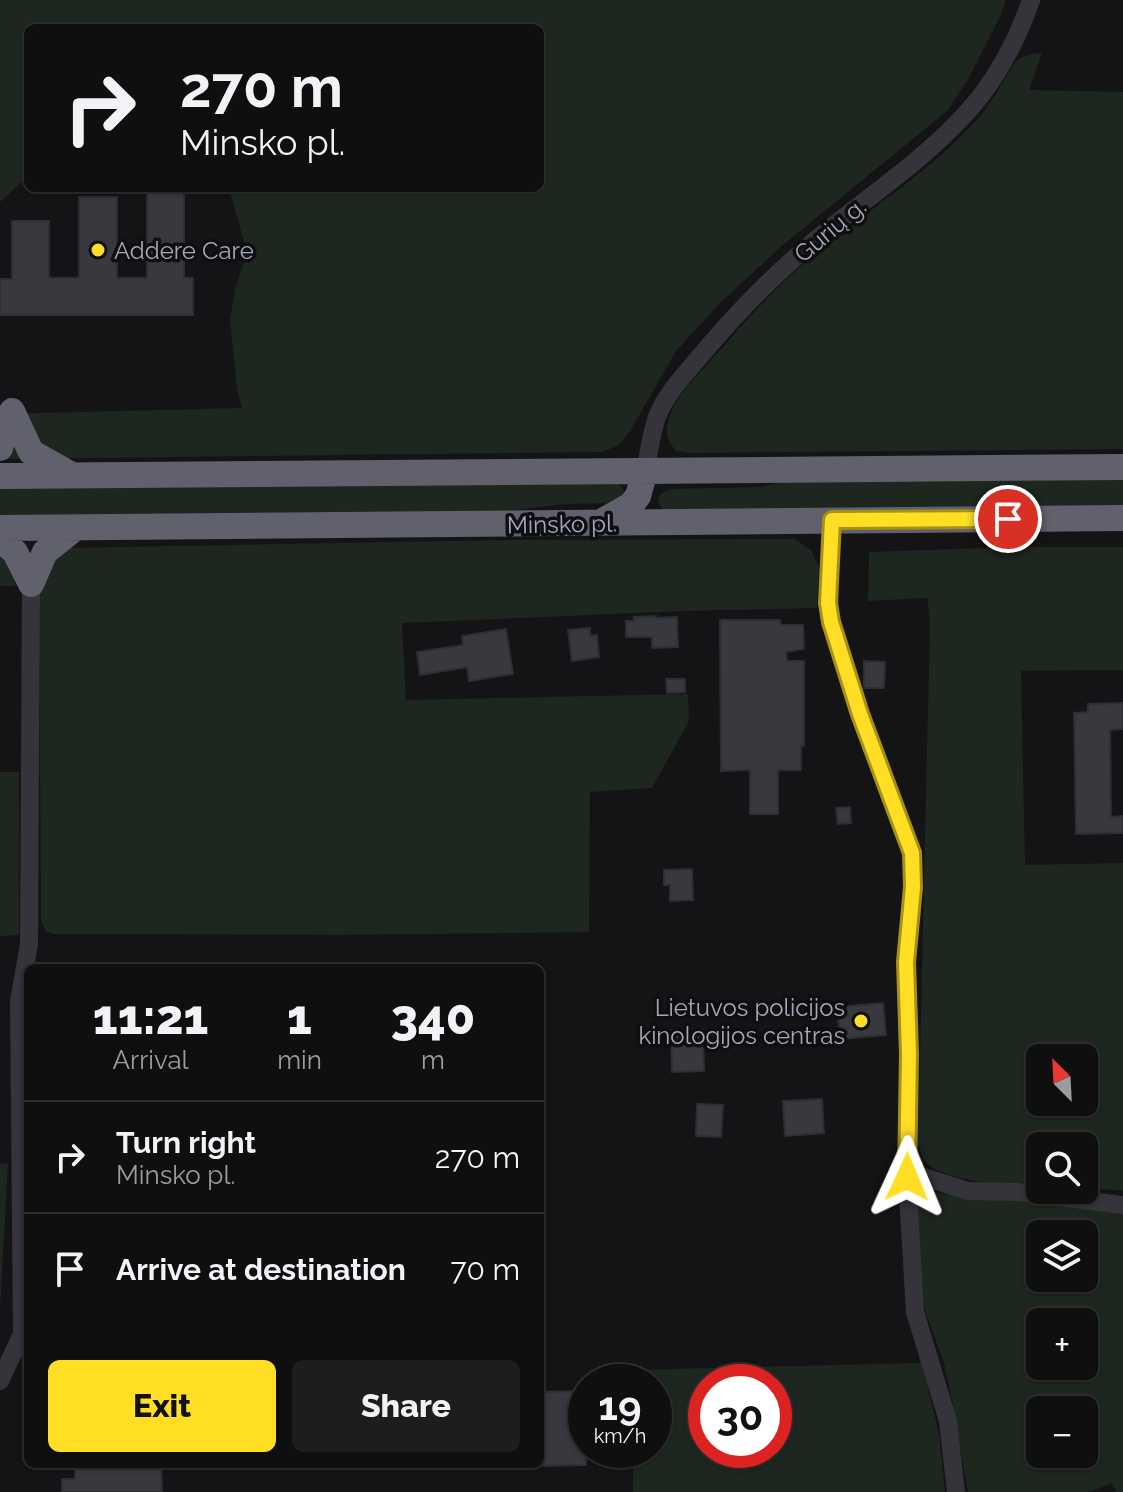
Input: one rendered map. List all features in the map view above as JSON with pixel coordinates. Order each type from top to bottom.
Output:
[{"type":"highway","points":[[0,448],[12,411],[31,452],[73,476]]},
{"type":"highway","points":[[0,476],[1123,467]]},
{"type":"highway","points":[[597,524],[631,505],[638,496],[645,471]]},
{"type":"highway","name":"Minsko pl.","points":[[0,528],[1123,518]]},
{"type":"highway","points":[[31,584],[45,552],[75,528]]},
{"type":"highway","points":[[0,539],[15,552],[31,584]]},
{"type":"street","name":"Gurių g.","points":[[645,471],[658,416],[674,387],[772,278],[921,156],[960,119],[999,69],[1020,33],[1031,0]]},
{"type":"street","points":[[832,520],[828,603],[831,622],[860,714],[912,853],[913,887],[906,962],[909,1054],[907,1177],[915,1312],[948,1421],[956,1492]]},
{"type":"street","points":[[25,964],[29,944],[31,584]]},
{"type":"street","points":[[0,1381],[22,1334],[19,1001],[24,972]]},
{"type":"street","points":[[907,1177],[924,1177],[968,1191],[1016,1192],[1123,1205]]},
{"type":"shaded area","points":[[0,0],[1006,0],[967,81],[947,111],[783,245],[722,301],[676,351],[629,433],[617,446],[602,452],[0,459],[0,414],[242,408],[237,389],[230,319],[235,289],[247,253],[230,192],[544,192],[544,24],[24,24],[24,180],[0,202]]},
{"type":"shaded area","points":[[1042,53],[1029,90],[1123,92],[1123,449],[676,451],[667,433],[677,401],[754,312],[821,249],[953,144],[985,110],[1017,61]]},
{"type":"shaded area","points":[[1123,478],[1123,507],[665,511],[658,500],[661,494],[673,489],[760,487],[801,479]]},
{"type":"shaded area","points":[[615,483],[623,489],[626,498],[611,503],[564,504],[492,513],[0,520],[0,488]]},
{"type":"shaded area","points":[[795,539],[811,550],[819,567],[817,608],[402,623],[406,700],[688,694],[689,721],[652,788],[590,792],[589,932],[343,935],[52,934],[46,931],[41,921],[39,575],[68,548],[508,540]]},
{"type":"shaded area","points":[[1123,547],[1123,670],[1021,671],[1025,865],[1123,863],[1123,1190],[1098,1189],[1098,1132],[1026,1132],[1026,1186],[946,1174],[933,1168],[922,1155],[918,1144],[930,622],[927,598],[868,601],[869,552]]},
{"type":"shaded area","points":[[0,551],[17,563],[15,586],[0,586]]},
{"type":"shaded area","points":[[0,772],[19,772],[19,935],[0,936]]},
{"type":"shaded area","points":[[8,1163],[0,1309],[0,1164]]},
{"type":"shaded area","points":[[916,1189],[1026,1204],[1123,1209],[1123,1492],[1116,1492],[1112,1483],[1090,1492],[968,1492],[944,1363],[926,1314],[919,1281]]},
{"type":"shaded area","points":[[922,1363],[939,1434],[945,1492],[633,1492],[633,1468],[672,1468],[672,1369],[688,1369],[688,1468],[792,1468],[792,1366]]},
{"type":"building","name":"Addere Care","points":[[147,192],[184,192],[184,278],[193,278],[193,315],[0,315],[0,279],[12,279],[12,221],[49,221],[49,278],[79,278],[79,197],[117,197],[117,278],[147,278]]},
{"type":"building","points":[[634,617],[677,617],[678,647],[652,648],[652,637],[626,637],[626,621],[634,621]]},
{"type":"building","points":[[720,620],[780,620],[781,625],[803,625],[804,649],[786,652],[787,661],[804,661],[801,770],[778,770],[778,814],[750,814],[750,770],[721,771]]},
{"type":"building","points":[[590,628],[590,636],[597,635],[599,657],[572,661],[568,630]]},
{"type":"building","points":[[506,629],[513,674],[469,681],[467,667],[420,675],[417,652],[463,645],[462,636]]},
{"type":"building","points":[[864,661],[885,662],[884,688],[864,688]]},
{"type":"building","points":[[666,679],[685,679],[685,692],[667,693]]},
{"type":"building","points":[[1123,703],[1123,729],[1110,730],[1111,817],[1123,816],[1123,833],[1076,834],[1074,713],[1088,712],[1088,704]]},
{"type":"building","points":[[850,807],[851,823],[838,824],[836,808]]},
{"type":"building","points":[[692,869],[693,900],[670,901],[670,885],[664,885],[664,870]]},
{"type":"building","name":"Lietuvos policijos kinologijos centras","points":[[883,1003],[886,1035],[840,1039],[837,1007]]},
{"type":"building","points":[[703,1029],[704,1071],[672,1072],[671,1030]]},
{"type":"building","points":[[822,1099],[824,1133],[785,1136],[783,1101]]},
{"type":"building","points":[[697,1104],[723,1105],[721,1137],[696,1136]]},
{"type":"building","points":[[568,1391],[568,1465],[544,1466],[544,1392]]},
{"type":"building","points":[[75,1468],[161,1468],[162,1492],[62,1492],[62,1479],[75,1479]]},
{"type":"place","name":"Addere Care","points":[[98,250]]},
{"type":"place","name":"Lietuvos policijos kinologijos centras","points":[[861,1021]]},
{"type":"route","points":[[907,1177],[909,1054],[906,962],[913,887],[912,853],[860,714],[831,622],[828,603],[832,520],[1008,519]]}]
